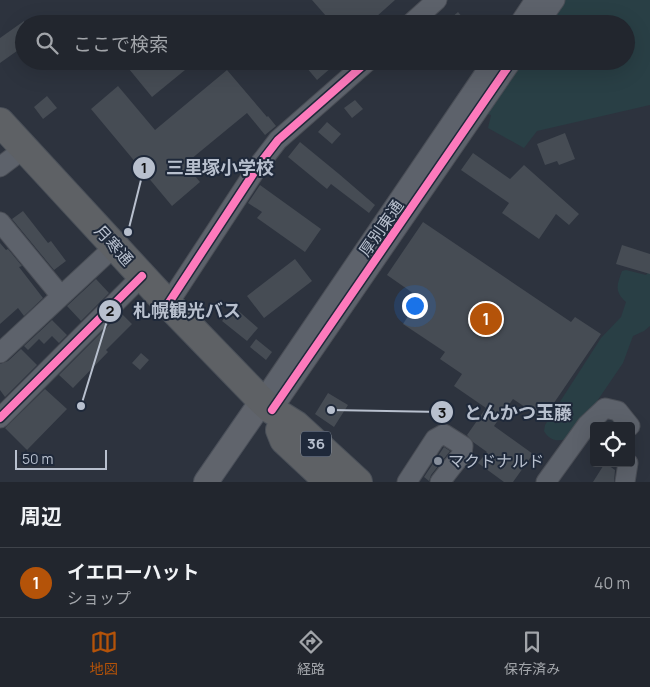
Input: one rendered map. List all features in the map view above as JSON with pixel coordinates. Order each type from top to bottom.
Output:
[{"type":"highway","name":"月寒通","points":[[0,122],[168,304],[267,405],[296,425],[358,482]]},
{"type":"highway","name":"月寒通","points":[[267,405],[284,440],[328,482]]},
{"type":"main road","points":[[206,482],[267,405]]},
{"type":"main road","points":[[224,482],[267,405]]},
{"type":"street","points":[[420,15],[437,0]]},
{"type":"street","points":[[525,15],[535,0]]},
{"type":"street","points":[[544,15],[555,0]]},
{"type":"street","points":[[168,304],[261,162],[278,140],[358,70]]},
{"type":"street","name":"厚別東通","points":[[267,405],[487,70]]},
{"type":"street","name":"厚別東通","points":[[267,405],[506,70]]},
{"type":"street","points":[[0,167],[25,148]]},
{"type":"street","points":[[0,222],[61,296]]},
{"type":"street","points":[[0,353],[115,246]]},
{"type":"street","points":[[0,418],[142,276]]},
{"type":"street","points":[[590,422],[605,408],[618,411],[627,422]]},
{"type":"street","points":[[546,482],[590,422]]},
{"type":"street","points":[[407,482],[435,439],[444,434],[463,446],[463,449],[462,454],[440,482]]},
{"type":"street","points":[[625,482],[627,467]]},
{"type":"green space","points":[[558,0],[650,0],[650,105],[537,131],[524,148],[488,128],[491,115],[486,114],[513,70],[635,70],[635,15],[549,15]]},
{"type":"green space","points":[[626,270],[646,275],[650,270],[650,326],[633,336],[623,363],[572,438],[560,440],[550,438],[544,431],[545,425],[601,338],[621,317],[626,302],[618,291],[618,284],[622,271]]},
{"type":"building","points":[[312,0],[395,0],[378,15],[325,15]]},
{"type":"building","points":[[15,27],[15,52],[0,63],[0,38]]},
{"type":"building","points":[[130,70],[185,70],[152,97]]},
{"type":"building","points":[[227,70],[276,126],[265,135],[247,113],[185,164],[200,182],[172,206],[91,109],[118,86],[155,130]]},
{"type":"building","points":[[309,70],[329,70],[317,80]]},
{"type":"building","points":[[47,96],[57,108],[43,119],[34,107]]},
{"type":"building","points":[[355,100],[363,109],[352,118],[344,108]]},
{"type":"building","points":[[327,122],[341,134],[332,144],[318,132]]},
{"type":"building","points":[[565,133],[575,159],[559,165],[557,161],[545,165],[537,144]]},
{"type":"building","points":[[300,142],[375,205],[369,213],[331,184],[327,189],[288,157]]},
{"type":"building","points":[[473,153],[510,179],[524,165],[579,214],[569,225],[556,214],[539,239],[502,213],[509,203],[461,170]]},
{"type":"building","points":[[260,185],[321,229],[305,252],[257,218],[262,212],[248,203]]},
{"type":"building","points":[[23,211],[48,243],[51,241],[66,261],[54,270],[12,219]]},
{"type":"building","points":[[423,222],[571,322],[575,317],[601,334],[543,419],[513,399],[494,426],[533,454],[513,482],[504,482],[478,463],[487,452],[467,435],[486,408],[454,386],[462,374],[440,359],[445,352],[403,324],[420,298],[387,275]]},
{"type":"building","points":[[0,243],[6,250],[8,249],[22,266],[19,267],[43,298],[24,316],[18,308],[0,324]]},
{"type":"building","points":[[622,245],[650,254],[650,274],[616,264]]},
{"type":"building","points":[[295,259],[312,281],[264,318],[247,296]]},
{"type":"building","points":[[96,279],[109,293],[81,321],[67,306]]},
{"type":"building","points":[[234,307],[258,328],[247,341],[222,321]]},
{"type":"building","points":[[121,313],[132,324],[73,388],[59,375]]},
{"type":"building","points":[[52,320],[67,335],[59,343],[52,336],[44,344],[39,339],[28,350],[24,346]]},
{"type":"building","points":[[256,339],[272,352],[266,360],[250,347]]},
{"type":"building","points":[[21,349],[37,365],[5,397],[0,390],[0,364],[8,361]]},
{"type":"building","points":[[141,353],[149,360],[140,370],[132,363]]},
{"type":"building","points":[[45,389],[67,409],[27,450],[5,428]]},
{"type":"building","points":[[328,393],[348,405],[334,427],[315,414]]},
{"type":"building","points":[[444,447],[450,451],[431,475],[429,481],[424,477]]},
{"type":"building","points":[[602,467],[611,467],[615,470],[614,482],[593,482]]},
{"type":"cycle path","points":[[168,304],[261,162],[278,140],[358,70]]},
{"type":"cycle path","points":[[272,410],[506,70]]},
{"type":"cycle path","points":[[0,418],[142,276]]},
{"type":"place","name":"三里塚小学校","points":[[128,232]]},
{"type":"place","name":"イエローハット","points":[[486,319]]},
{"type":"place","name":"札幌観光バス","points":[[81,406]]},
{"type":"place","name":"とんかつ玉藤","points":[[331,410]]},
{"type":"place","name":"マクドナルド","points":[[438,461]]}]
